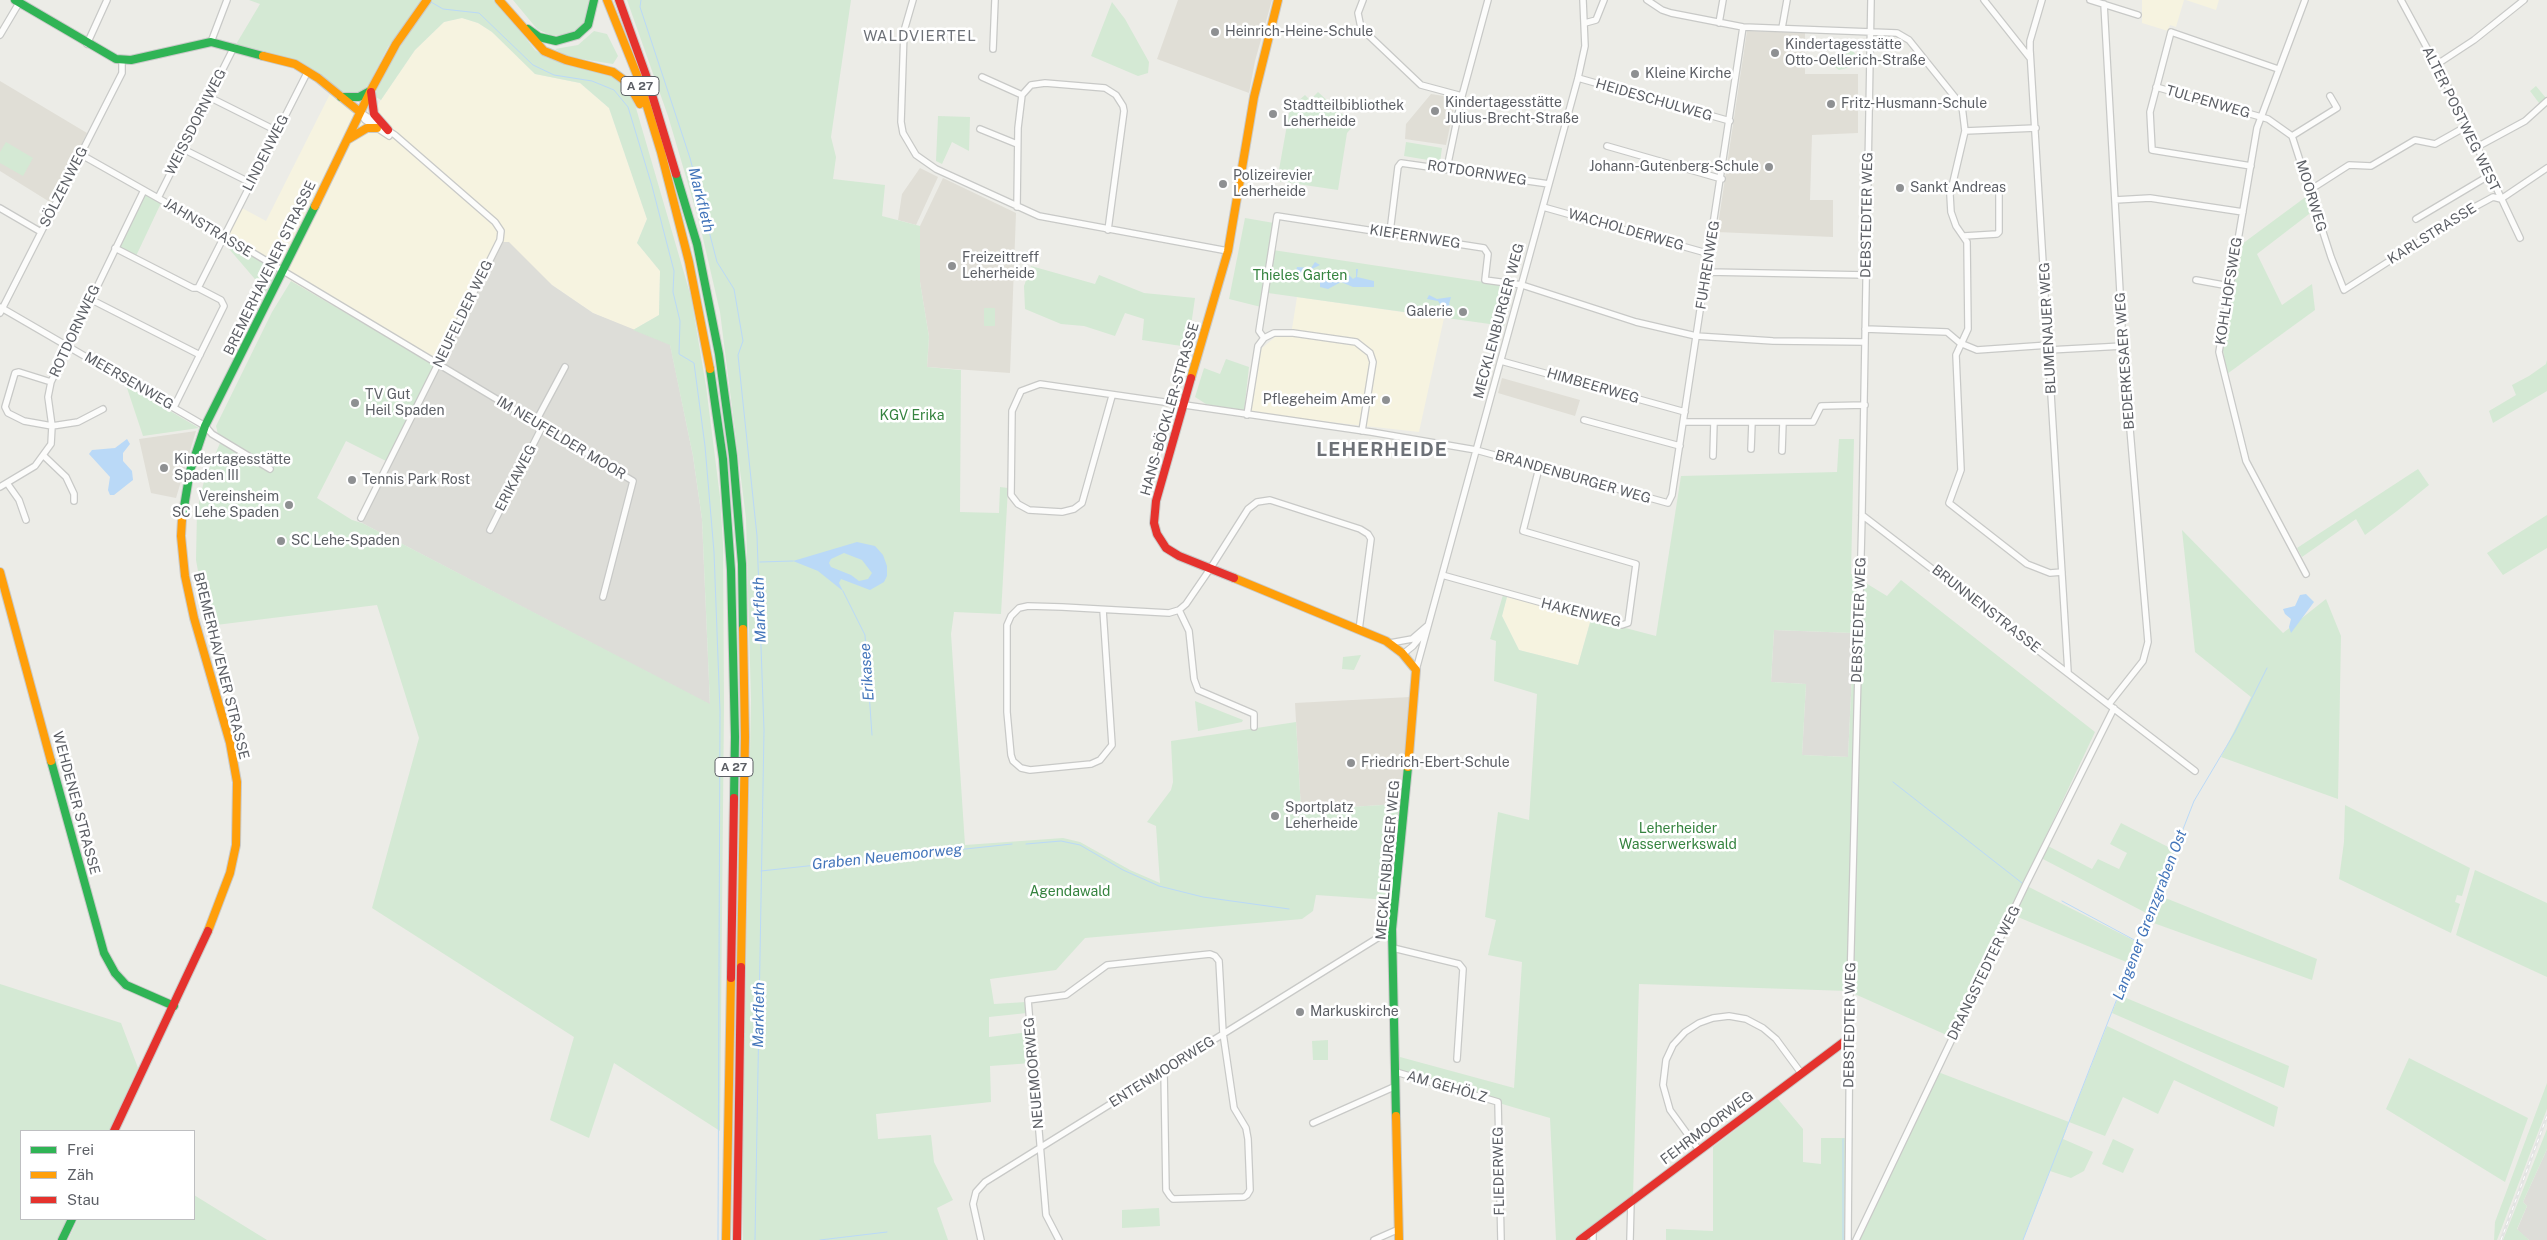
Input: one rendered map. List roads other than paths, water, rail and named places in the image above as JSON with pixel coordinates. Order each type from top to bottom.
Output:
[{"type":"main road","name":"BREMERHAVENER STRASSE","points":[[114,1130],[211,924],[230,873],[236,845],[238,816],[236,782],[230,743],[194,618],[185,576],[181,536],[187,486],[205,426],[283,273],[346,140],[396,44],[428,0]]},
{"type":"main road","points":[[499,0],[526,33],[544,51],[566,60],[600,67],[621,76],[638,97],[653,144],[661,152]]},
{"type":"main road","points":[[505,0],[532,32],[540,37],[556,41],[570,38],[583,30],[591,18],[594,0]]},
{"type":"main road","name":"A 27","points":[[607,0],[639,80],[661,152],[689,262],[708,355],[723,459],[732,570],[734,737],[726,1240]]},
{"type":"main road","name":"A 27","points":[[619,0],[648,78],[697,244],[719,354],[733,456],[742,564],[745,737],[737,1240]]},
{"type":"main road","name":"HANS-BÖCKLER-STRASSE","points":[[1278,0],[1254,97],[1228,251],[1156,501],[1154,524],[1157,534],[1166,548],[1210,569],[1390,643],[1403,654],[1416,670]]},
{"type":"main road","points":[[17,2],[108,56],[122,60],[211,42],[295,64],[308,71],[360,112]]},
{"type":"main road","points":[[340,97],[359,97],[371,90],[374,114],[388,130]]},
{"type":"main road","points":[[346,140],[368,128],[377,128]]},
{"type":"main road","name":"WEHDENER STRASSE","points":[[0,572],[104,953],[114,973],[126,985],[174,1006]]},
{"type":"main road","name":"MECKLENBURGER WEG","points":[[1403,654],[1416,692]]},
{"type":"main road","name":"MECKLENBURGER WEG","points":[[1399,1240],[1392,929],[1416,692],[1416,670]]},
{"type":"main road","name":"FEHRMOORWEG","points":[[1580,1240],[1849,1038]]},
{"type":"main road","points":[[62,1240],[72,1220]]},
{"type":"street","points":[[87,44],[107,0]]},
{"type":"street","points":[[211,42],[227,0]]},
{"type":"street","points":[[913,0],[906,17],[902,50],[901,122],[908,143],[916,155],[936,168],[1017,207],[1059,221],[1228,251]]},
{"type":"street","points":[[994,49],[995,0]]},
{"type":"street","points":[[1363,0],[1358,13],[1361,28],[1421,85],[1462,96]]},
{"type":"street","points":[[1447,168],[1462,96],[1488,0]]},
{"type":"street","name":"MECKLENBURGER WEG","points":[[1579,0],[1585,20]]},
{"type":"street","name":"MECKLENBURGER WEG","points":[[1416,670],[1578,78],[1585,46],[1583,0]]},
{"type":"street","points":[[1585,20],[1596,20],[1604,0]]},
{"type":"street","points":[[1647,0],[1671,14],[1743,27],[1897,33],[1909,40],[1962,106],[1965,131],[1952,188],[1951,212],[1956,226],[1967,242],[1968,329],[1956,355],[1961,470],[1949,500],[1950,506],[2026,564],[2050,573],[2062,572]]},
{"type":"street","points":[[1719,23],[1723,0]]},
{"type":"street","points":[[1782,28],[1787,0]]},
{"type":"street","name":"DEBSTEDTER WEG","points":[[1848,1240],[1849,1038],[1854,762],[1862,514],[1871,0]]},
{"type":"street","points":[[1984,0],[2032,60]]},
{"type":"street","name":"BLUMENAUER WEG","points":[[2042,0],[2030,42],[2068,672]]},
{"type":"street","points":[[2090,0],[2138,15]]},
{"type":"street","name":"KOHLHOFSWEG","points":[[2305,0],[2260,118],[2229,286],[2219,352],[2241,446],[2253,477],[2306,574]]},
{"type":"street","points":[[2436,65],[2474,40],[2524,0]]},
{"type":"street","name":"ALTER POSTWEG WEST","points":[[2403,1],[2467,126],[2520,238]]},
{"type":"street","points":[[0,35],[17,2]]},
{"type":"street","name":"BEDERKESAER WEG","points":[[2104,4],[2123,346],[2148,642],[2143,661],[2112,706]]},
{"type":"street","name":"FUHRENWEG","points":[[1670,502],[1722,179],[1743,27]]},
{"type":"street","points":[[2251,166],[2152,150],[2150,122],[2156,87],[2171,32],[2278,69]]},
{"type":"street","name":"WEISSDORNWEG","points":[[158,198],[234,47]]},
{"type":"street","name":"SÖLZENWEG","points":[[1,309],[122,73],[122,60]]},
{"type":"street","name":"LINDENWEG","points":[[198,288],[308,71]]},
{"type":"street","points":[[982,77],[1022,95]]},
{"type":"street","name":"HEIDESCHULWEG","points":[[1578,78],[1730,121]]},
{"type":"street","points":[[1017,207],[1017,144],[1019,102],[1022,95],[1031,85],[1045,82],[1105,88],[1116,95],[1121,101],[1124,112],[1108,230]]},
{"type":"street","name":"TULPENWEG","points":[[2156,87],[2260,118]]},
{"type":"street","points":[[2260,118],[2268,119],[2292,136],[2337,108],[2330,96]]},
{"type":"street","points":[[209,97],[278,131]]},
{"type":"street","points":[[2477,147],[2525,121],[2547,101]]},
{"type":"street","name":"NEUFELDER WEG","points":[[360,112],[365,120],[398,140]]},
{"type":"street","name":"NEUFELDER WEG","points":[[360,112],[388,130],[495,222],[501,231],[500,240],[361,518]]},
{"type":"street","points":[[2310,190],[2349,165],[2370,166],[2416,140],[2435,144],[2467,126]]},
{"type":"street","points":[[1965,131],[2036,128]]},
{"type":"street","points":[[980,129],[1017,144]]},
{"type":"street","name":"MOORWEG","points":[[2292,136],[2330,257],[2344,290]]},
{"type":"street","points":[[1607,146],[1722,179]]},
{"type":"street","points":[[183,148],[251,183]]},
{"type":"street","name":"JAHNSTRASSE","points":[[80,154],[225,236],[283,273],[439,364]]},
{"type":"street","name":"ROTDORNWEG","points":[[1390,232],[1398,167],[1401,162],[1549,184]]},
{"type":"street","name":"KARLSTRASSE","points":[[2344,290],[2469,210],[2493,197],[2501,199],[2547,168]]},
{"type":"street","points":[[2416,219],[2490,175]]},
{"type":"street","points":[[1952,188],[1994,186],[1999,192],[1999,232],[1964,236]]},
{"type":"street","name":"ROTDORNWEG","points":[[44,456],[51,444],[52,426],[48,397],[51,382],[144,190]]},
{"type":"street","points":[[2115,200],[2150,198],[2243,212]]},
{"type":"street","name":"WACHOLDERWEG","points":[[1543,207],[1710,254]]},
{"type":"street","points":[[0,208],[41,232]]},
{"type":"street","name":"KIEFERNWEG","points":[[1264,338],[1259,331],[1276,216],[1390,232],[1484,248],[1488,254],[1485,280],[1522,285]]},
{"type":"street","points":[[115,248],[193,288],[198,288],[220,300],[224,306],[174,407]]},
{"type":"street","points":[[1706,272],[1866,275]]},
{"type":"street","points":[[2196,280],[2229,286]]},
{"type":"street","points":[[1522,285],[1636,322],[1696,336],[1773,341],[1865,342]]},
{"type":"street","points":[[90,299],[200,355]]},
{"type":"street","name":"MEERSENWEG","points":[[1,309],[174,407],[205,426],[212,434],[270,469]]},
{"type":"street","points":[[1865,329],[1947,332],[1960,343],[1977,350],[2123,346]]},
{"type":"street","points":[[1247,415],[1258,346],[1264,338],[1274,333],[1283,332],[1356,342],[1366,348],[1373,362],[1362,431]]},
{"type":"street","name":"HIMBEERWEG","points":[[1501,360],[1685,412]]},
{"type":"street","name":"IM NEUFELDER MOOR","points":[[439,364],[633,481],[603,597]]},
{"type":"street","points":[[535,423],[565,366]]},
{"type":"street","points":[[51,382],[18,372],[14,373],[5,407],[12,416],[24,421],[52,426],[78,422],[103,410]]},
{"type":"street","name":"BRANDENBURGER WEG","points":[[1112,396],[1082,503],[1074,509],[1062,512],[1030,510],[1018,504],[1011,495],[1012,411],[1021,391],[1040,384],[1362,431],[1476,450],[1666,504],[1670,502]]},
{"type":"street","points":[[1683,422],[1814,422],[1821,406],[1864,405]]},
{"type":"street","points":[[1584,420],[1680,446]]},
{"type":"street","points":[[1714,422],[1714,456]]},
{"type":"street","points":[[1752,422],[1752,449]]},
{"type":"street","points":[[1782,451],[1783,422]]},
{"type":"street","name":"ERIKAWEG","points":[[490,530],[542,427]]},
{"type":"street","points":[[0,487],[34,466],[44,456],[66,477],[74,494],[74,501]]},
{"type":"street","name":"HAKENWEG","points":[[1442,575],[1622,625],[1628,623],[1636,564],[1523,530],[1539,468]]},
{"type":"street","points":[[7,484],[19,500],[26,520]]},
{"type":"street","points":[[1103,610],[1112,745],[1100,760],[1091,764],[1030,770],[1021,768],[1013,761],[1011,755],[1007,712],[1007,625],[1011,616],[1018,608],[1028,606],[1169,613],[1178,610],[1186,604],[1248,509],[1257,502],[1270,500],[1360,529],[1371,539],[1359,630]]},
{"type":"street","name":"BRUNNENSTRASSE","points":[[1862,514],[2195,771]]},
{"type":"street","points":[[1178,610],[1189,631],[1194,679],[1198,690],[1254,714],[1254,727]]},
{"type":"street","points":[[1390,643],[1412,639],[1428,624]]},
{"type":"street","name":"MECKLENBURGER WEG","points":[[1403,654],[1413,646],[1428,624]]},
{"type":"street","points":[[1403,654],[1412,652],[1424,639]]},
{"type":"street","name":"DRANGSTEDTER WEG","points":[[1856,1240],[2112,706]]},
{"type":"street","name":"ENTENMOORWEG","points":[[981,1240],[973,1204],[976,1192],[984,1182],[1392,929]]},
{"type":"street","points":[[1393,948],[1459,964],[1463,969],[1458,1058]]},
{"type":"street","name":"NEUEMOORWEG","points":[[1058,1240],[1046,1215],[1028,1000],[1066,995],[1107,965],[1210,954],[1219,960],[1223,1034]]},
{"type":"street","points":[[1699,1150],[1670,1110],[1663,1085],[1666,1060],[1673,1045],[1685,1032],[1699,1023],[1713,1018],[1729,1016],[1746,1019],[1763,1028],[1776,1039],[1802,1072]]},
{"type":"street","points":[[1164,1070],[1166,1190],[1170,1196],[1173,1199],[1244,1197],[1248,1195],[1250,1190],[1248,1139],[1246,1128],[1234,1108],[1223,1034]]},
{"type":"street","name":"AM GEHÖLZ","points":[[1396,1072],[1498,1102]]},
{"type":"street","points":[[1313,1123],[1396,1086]]},
{"type":"street","name":"FLIEDERWEG","points":[[1498,1102],[1501,1240]]},
{"type":"street","points":[[1630,1240],[1631,1201]]},
{"type":"street","points":[[1374,1240],[1399,1229]]},
{"type":"street","points":[[1593,1230],[1593,1240]]},
{"type":"water","points":[[1315,262],[1320,265],[1312,269],[1308,278],[1304,281],[1301,274],[1295,276],[1297,267],[1311,268]]},
{"type":"water","points":[[1356,269],[1358,269],[1357,277],[1374,281],[1374,287],[1353,287],[1341,282],[1328,289],[1320,287],[1320,278],[1339,278],[1349,275],[1353,279],[1356,277]]},
{"type":"water","points":[[1429,295],[1437,299],[1451,297],[1449,304],[1451,308],[1443,309],[1438,301],[1427,299]]},
{"type":"water","points":[[127,439],[130,444],[123,453],[123,461],[132,471],[133,480],[114,495],[110,495],[108,490],[110,477],[89,454],[92,450],[115,448]]},
{"type":"water","points":[[857,542],[875,546],[883,555],[887,566],[887,576],[884,582],[870,590],[841,579],[839,583],[843,591],[818,571],[793,561]],"holes":[[[844,553],[862,560],[872,573],[868,579],[859,581],[851,575],[831,567],[829,563],[831,559]]]},
{"type":"water","points":[[2306,594],[2314,602],[2291,633],[2289,627],[2291,619],[2285,614],[2283,609],[2295,606],[2300,595]]},
{"type":"waterway","name":"Markfleth","points":[[641,0],[640,7],[690,158],[717,262],[734,289],[743,341],[738,355],[757,536],[764,730],[755,1240]]},
{"type":"waterway","points":[[431,2],[443,9],[479,13],[533,65],[554,75],[592,81],[614,90],[628,107],[652,186],[674,271],[673,292],[680,321],[679,354],[694,363],[705,446],[714,552],[720,711],[718,1240]]},
{"type":"waterway","name":"Erikasee","points":[[760,562],[793,561]]},
{"type":"waterway","name":"Erikasee","points":[[843,591],[865,635],[872,735]]},
{"type":"waterway","name":"Langener Grenzgraben Ost","points":[[2023,1240],[2194,801],[2235,732],[2267,668]]},
{"type":"waterway","points":[[1893,782],[2022,883]]},
{"type":"waterway","name":"Graben Neuemoorweg","points":[[1026,844],[1061,841],[1080,845],[1123,870],[1159,886],[1203,897],[1289,909]]},
{"type":"waterway","name":"Graben Neuemoorweg","points":[[761,871],[1012,844]]},
{"type":"waterway","points":[[2062,901],[2138,942]]},
{"type":"waterway","points":[[1843,1139],[1843,1240]]},
{"type":"waterway","name":"Markfleth","points":[[820,1240],[887,1232]]},
{"type":"railway","points":[[2501,1240],[2547,1116]]},
{"type":"place","name":"Heinrich-Heine-Schule","points":[[1215,32]]},
{"type":"place","name":"Kindertagesstätte Otto-Oellerich-Straße","points":[[1775,53]]},
{"type":"place","name":"Kleine Kirche","points":[[1635,74]]},
{"type":"place","name":"Fritz-Husmann-Schule","points":[[1831,104]]},
{"type":"place","name":"Kindertagesstätte Julius-Brecht-Straße","points":[[1435,111]]},
{"type":"place","name":"Stadtteilbibliothek Leherheide","points":[[1273,114]]},
{"type":"place","name":"Johann-Gutenberg-Schule","points":[[1769,167]]},
{"type":"place","name":"Polizeirevier Leherheide","points":[[1223,184]]},
{"type":"place","name":"Sankt Andreas","points":[[1900,188]]},
{"type":"place","name":"Freizeittreff Leherheide","points":[[952,266]]},
{"type":"place","name":"Galerie","points":[[1463,312]]},
{"type":"place","name":"Pflegeheim Amer","points":[[1386,400]]},
{"type":"place","name":"TV Gut Heil Spaden","points":[[355,403]]},
{"type":"place","name":"Kindertagesstätte Spaden III","points":[[164,468]]},
{"type":"place","name":"Tennis Park Rost","points":[[352,480]]},
{"type":"place","name":"Vereinsheim SC Lehe Spaden","points":[[289,505]]},
{"type":"place","name":"SC Lehe-Spaden","points":[[281,541]]},
{"type":"place","name":"Friedrich-Ebert-Schule","points":[[1351,763]]},
{"type":"place","name":"Sportplatz Leherheide","points":[[1275,816]]},
{"type":"place","name":"Markuskirche","points":[[1300,1012]]},
{"type":"district","name":"WALDVIERTEL","points":[[920,36]]},
{"type":"district","name":"LEHERHEIDE","points":[[1382,450]]},
{"type":"park label","name":"Thieles Garten","points":[[1300,276]]},
{"type":"park label","name":"KGV Erika","points":[[912,416]]},
{"type":"park label","name":"Leherheider Wasserwerkswald","points":[[1678,838]]},
{"type":"park label","name":"Agendawald","points":[[1070,892]]}]
